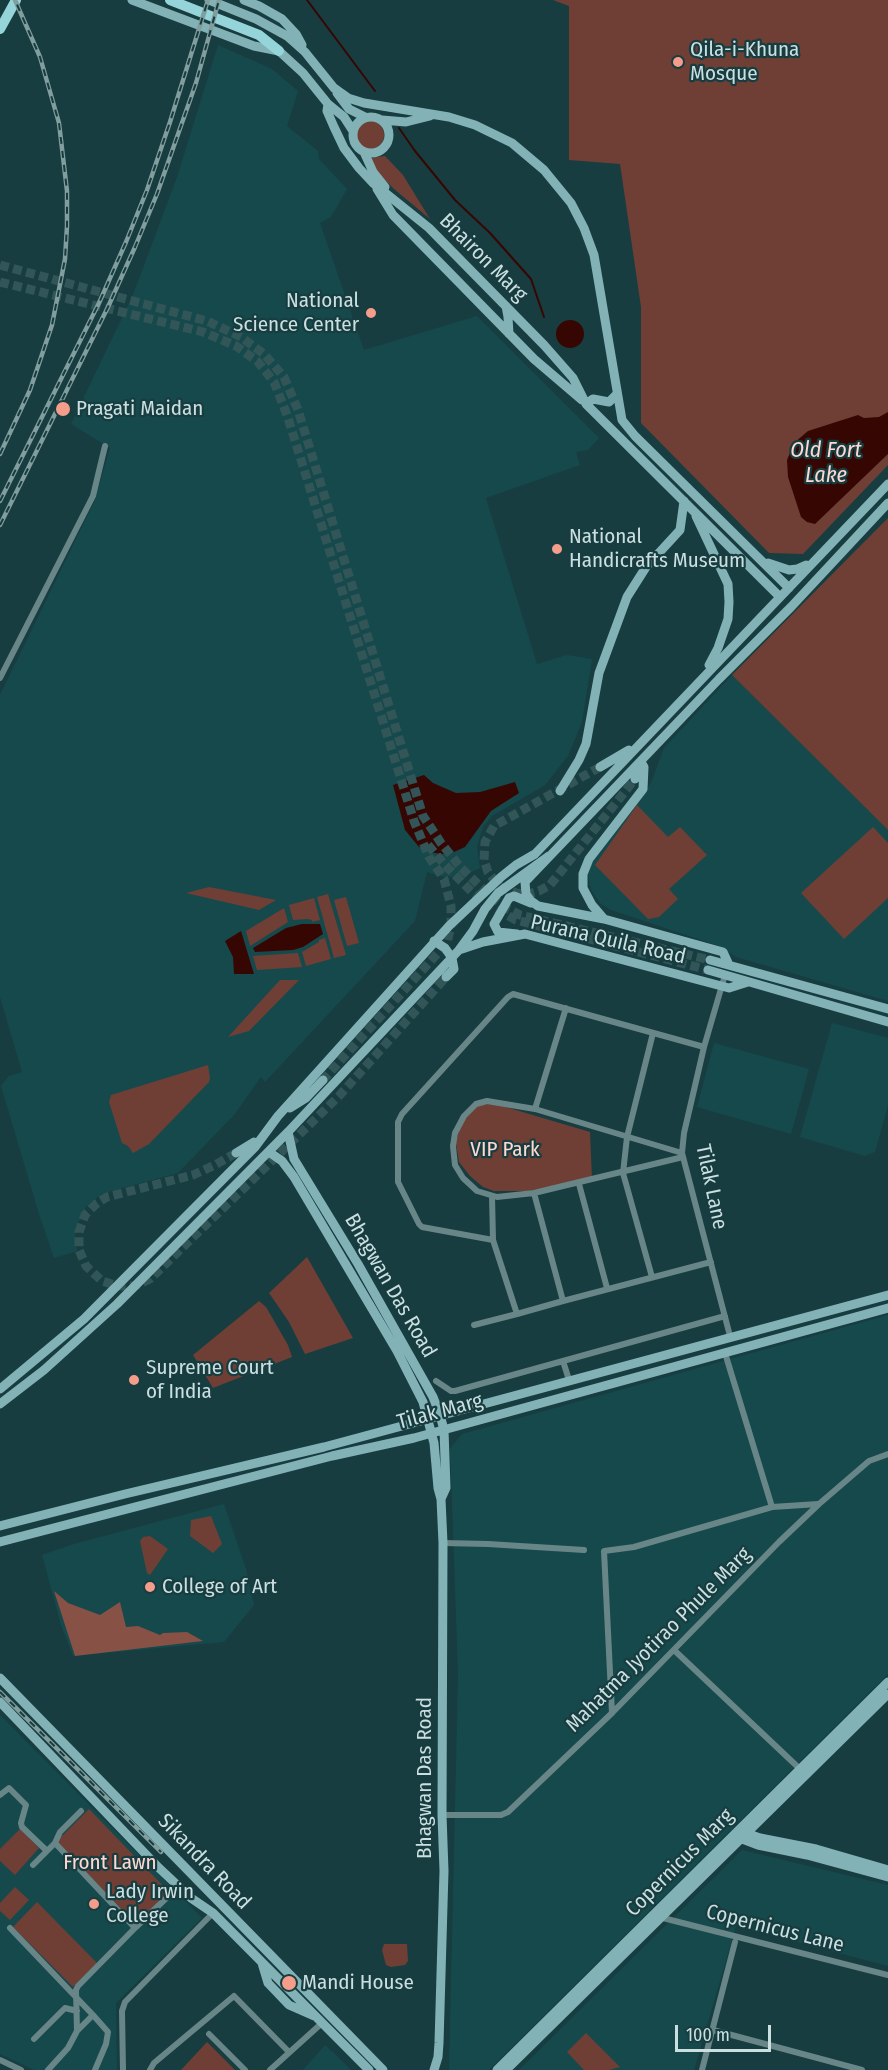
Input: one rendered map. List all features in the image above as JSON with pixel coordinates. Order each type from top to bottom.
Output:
[{"type":"main road","points":[[0,29],[16,0]]},
{"type":"main road","name":"Bhairon Marg","points":[[132,0],[254,46],[279,51],[303,73],[326,100],[327,111],[344,148],[359,168],[373,183],[429,228],[573,378],[585,403],[780,597]]},
{"type":"main road","points":[[170,0],[259,35],[279,51]]},
{"type":"main road","points":[[209,0],[256,19],[287,36],[305,52],[349,109],[365,117],[393,123],[435,114]]},
{"type":"main road","points":[[244,0],[282,19],[296,34],[305,52]]},
{"type":"main road","points":[[334,88],[326,100],[344,117],[352,131],[355,145],[364,152],[373,172],[400,205]]},
{"type":"main road","points":[[334,88],[348,98],[364,103],[435,114],[475,125],[512,144],[544,170],[570,203],[589,241],[597,268],[622,420],[635,436],[789,588]]},
{"type":"main road","points":[[352,131],[356,124],[365,117]]},
{"type":"main road","points":[[364,152],[375,153],[387,144],[389,133],[386,125],[380,119]]},
{"type":"main road","points":[[373,183],[393,215],[547,372],[585,403],[593,399],[609,402],[617,394]]},
{"type":"main road","points":[[505,306],[509,334]]},
{"type":"main road","points":[[613,430],[613,420],[618,418],[622,420]]},
{"type":"main road","points":[[0,1389],[84,1319],[255,1147],[278,1116],[434,941],[501,877],[535,854],[888,484]]},
{"type":"main road","points":[[560,791],[586,744],[598,673],[627,597],[646,567],[677,536],[684,501]]},
{"type":"main road","points":[[538,906],[526,894],[525,882],[791,607],[888,503]]},
{"type":"main road","points":[[693,509],[728,584],[728,619],[706,673]]},
{"type":"main road","points":[[761,560],[789,570],[811,563]]},
{"type":"main road","points":[[600,767],[641,743]]},
{"type":"main road","points":[[635,779],[641,762]]},
{"type":"main road","points":[[604,919],[592,905],[583,888],[583,874],[589,859],[644,789],[644,767],[641,762]]},
{"type":"main road","points":[[0,1404],[44,1370],[97,1323],[288,1132],[455,954],[498,893],[549,856]]},
{"type":"main road","points":[[525,934],[498,932],[494,924],[507,899],[511,897],[538,906],[604,919],[723,952],[729,965],[888,1009]]},
{"type":"main road","name":"Purana Quila Road","points":[[455,954],[483,942],[525,934],[722,987],[729,988],[748,982]]},
{"type":"main road","points":[[434,941],[455,954]]},
{"type":"main road","points":[[446,977],[454,969],[455,954]]},
{"type":"main road","name":"Purana Quila Road","points":[[729,965],[709,965],[726,975],[888,1022]]},
{"type":"main road","points":[[278,1116],[306,1098],[323,1080]]},
{"type":"main road","name":"Bhagwan Das Road","points":[[288,1132],[294,1159],[319,1198],[428,1388],[440,1415],[444,1430],[446,1488],[441,1499]]},
{"type":"main road","points":[[236,1153],[265,1133]]},
{"type":"main road","name":"Bhagwan Das Road","points":[[268,1152],[285,1164],[397,1351],[417,1388],[429,1418],[432,1433],[441,1499],[443,1543],[442,1815],[444,1871],[438,2057],[434,2070]]},
{"type":"main road","points":[[309,1204],[319,1198]]},
{"type":"main road","name":"Tilak Marg","points":[[0,1526],[324,1447],[888,1295]]},
{"type":"main road","name":"Tilak Marg","points":[[0,1542],[332,1456],[444,1430],[888,1308]]},
{"type":"main road","points":[[164,1485],[167,1498]]},
{"type":"main road","name":"Sikandra Road","points":[[0,1678],[383,2070]]},
{"type":"main road","name":"Copernicus Marg","points":[[784,1791],[800,1769],[888,1682]]},
{"type":"main road","name":"Copernicus Marg","points":[[506,2070],[739,1834],[888,1694]]},
{"type":"main road","name":"Sikandra Road","points":[[0,1702],[179,1886],[213,1914],[369,2070]]},
{"type":"main road","points":[[739,1834],[816,1848],[888,1870]]},
{"type":"main road","points":[[739,1834],[888,1877]]},
{"type":"main road","name":"Copernicus Marg","points":[[497,2070],[657,1916]]},
{"type":"main road","name":"Bhagwan Das Road","points":[[438,2057],[443,2070]]},
{"type":"street","points":[[0,678],[93,496],[105,446]]},
{"type":"street","name":"Tilak Lane","points":[[726,975],[704,1047],[684,1133],[683,1155],[730,1336]]},
{"type":"street","points":[[493,1240],[422,1227],[419,1224],[398,1182],[398,1122],[402,1114],[511,995],[516,994],[704,1047]]},
{"type":"street","points":[[535,1109],[566,1008]]},
{"type":"street","points":[[652,1277],[623,1173],[627,1137],[653,1033]]},
{"type":"street","points":[[498,1101],[535,1109],[683,1155],[579,1184],[508,1197],[492,1196],[477,1191],[458,1172],[453,1146],[455,1133],[468,1110],[481,1102],[498,1101]]},
{"type":"street","points":[[579,1184],[607,1288]]},
{"type":"street","points":[[534,1193],[563,1301]]},
{"type":"street","points":[[492,1196],[493,1240],[517,1314]]},
{"type":"street","points":[[474,1325],[711,1262]]},
{"type":"street","points":[[436,1381],[451,1391],[455,1391],[725,1316]]},
{"type":"street","points":[[725,1353],[771,1508]]},
{"type":"street","points":[[563,1361],[569,1380]]},
{"type":"street","name":"Mahatma Jyotirao Phule Marg","points":[[442,1815],[501,1815],[508,1812],[612,1713],[819,1504],[869,1461],[888,1454]]},
{"type":"street","points":[[612,1713],[604,1551],[634,1547],[771,1508],[819,1504]]},
{"type":"street","points":[[443,1543],[584,1550]]},
{"type":"street","points":[[674,1650],[800,1769]]},
{"type":"street","points":[[0,1795],[9,1788],[26,1805],[22,1827],[47,1851]]},
{"type":"street","points":[[33,1865],[55,1843],[60,1832],[81,1811]]},
{"type":"street","points":[[55,1843],[66,1860],[135,1928]]},
{"type":"street","points":[[77,2031],[78,1986],[179,1886]]},
{"type":"street","points":[[123,2070],[122,2011],[125,2002],[213,1914]]},
{"type":"street","name":"Copernicus Lane","points":[[657,1916],[888,1975]]},
{"type":"street","points":[[10,1928],[108,2032],[106,2044],[95,2066]]},
{"type":"street","points":[[702,2070],[735,1942]]},
{"type":"street","points":[[150,2070],[164,2055],[234,1996],[289,2052]]},
{"type":"street","points":[[34,2039],[65,2008],[77,2011]]},
{"type":"street","points":[[48,2070],[68,2048],[77,2031],[93,2015]]},
{"type":"street","points":[[270,2070],[320,2020]]},
{"type":"street","points":[[713,2030],[862,2070]]},
{"type":"street","points":[[209,2034],[245,2070]]},
{"type":"street","points":[[4,2064],[21,2070]]},
{"type":"shaded area","name":"Pragati Maidan","points":[[218,45],[272,69],[298,91],[287,126],[318,151],[319,159],[347,189],[331,217],[320,223],[364,350],[477,316],[599,438],[588,450],[576,452],[580,465],[486,498],[537,664],[567,655],[592,659],[582,722],[568,756],[545,785],[492,816],[483,827],[477,846],[480,868],[463,876],[451,877],[427,872],[415,921],[265,1082],[261,1077],[234,1115],[178,1173],[108,1192],[96,1198],[86,1207],[77,1225],[75,1238],[77,1251],[54,1258],[1,1086],[9,1076],[22,1072],[0,997],[0,695],[95,500],[110,448],[71,424],[133,295],[177,177]]},
{"type":"shaded area","points":[[732,675],[888,830],[888,1001],[736,957],[719,946],[611,910],[601,904],[591,890],[588,875],[590,866],[651,783],[664,748]]},
{"type":"shaded area","points":[[832,1023],[888,1038],[888,1105],[875,1152],[865,1156],[800,1137]]},
{"type":"shaded area","points":[[714,1043],[809,1069],[791,1134],[697,1107]]},
{"type":"shaded area","points":[[888,1315],[888,1674],[489,2070],[449,2070],[458,1674],[450,1449],[462,1434]]},
{"type":"shaded area","name":"College of Art","points":[[224,1504],[246,1569],[254,1605],[224,1642],[73,1656],[61,1625],[42,1555],[74,1544]]},
{"type":"shaded area","points":[[54,1591],[68,1603],[100,1615],[120,1602],[126,1627],[138,1626],[160,1635],[187,1632],[203,1641],[75,1656]]},
{"type":"shaded area","name":"Lady Irwin College","points":[[0,1715],[202,1918],[116,2003],[117,2070],[34,2070],[0,2054]]},
{"type":"shaded area","points":[[742,1850],[888,1885],[888,1966],[736,1926],[694,2070],[519,2070]]},
{"type":"shaded area","points":[[325,2045],[333,2052],[351,2070],[303,2070]]},
{"type":"green space","points":[[553,0],[888,0],[888,465],[803,554],[769,553],[641,423],[641,307],[620,164],[569,160],[569,6]]},
{"type":"green space","points":[[370,121],[380,125],[384,135],[380,145],[370,149],[360,145],[356,135],[360,125]]},
{"type":"green space","points":[[385,156],[403,175],[430,219],[375,170],[371,158]]},
{"type":"green space","points":[[888,518],[888,830],[732,675]]},
{"type":"green space","points":[[637,805],[668,837],[680,827],[707,855],[669,889],[678,899],[659,917],[648,919],[595,865]]},
{"type":"green space","points":[[873,827],[888,843],[888,898],[844,939],[801,893]]},
{"type":"green space","points":[[209,887],[276,900],[259,910],[186,893]]},
{"type":"green space","points":[[328,894],[346,955],[334,958],[317,897]]},
{"type":"green space","points":[[346,897],[359,943],[347,946],[334,900]]},
{"type":"green space","points":[[314,898],[320,920],[312,922],[307,919],[293,920],[289,905]]},
{"type":"green space","points":[[284,908],[288,922],[250,946],[246,931]]},
{"type":"green space","points":[[325,938],[331,959],[306,966],[302,952]]},
{"type":"green space","points":[[298,953],[302,967],[257,970],[253,956]]},
{"type":"green space","points":[[280,980],[299,980],[249,1031],[228,1037]]},
{"type":"green space","points":[[208,1065],[209,1082],[149,1144],[133,1153],[128,1146],[122,1143],[109,1102],[111,1095]]},
{"type":"green space","name":"VIP Park","points":[[489,1104],[590,1132],[592,1179],[528,1191],[494,1191],[483,1187],[459,1162],[456,1143],[460,1126],[472,1106]]},
{"type":"green space","points":[[307,1257],[353,1338],[305,1354],[289,1322],[269,1293]]},
{"type":"green space","points":[[259,1301],[266,1307],[288,1345],[292,1357],[213,1388],[193,1355]]},
{"type":"green space","points":[[211,1516],[222,1544],[213,1553],[190,1536],[191,1520]]},
{"type":"green space","points":[[150,1536],[168,1549],[150,1575],[147,1573],[140,1541],[143,1537]]},
{"type":"green space","name":"Front Lawn","points":[[89,1809],[169,1892],[136,1924],[58,1843],[58,1840]]},
{"type":"green space","points":[[20,1829],[39,1848],[15,1875],[0,1861],[0,1849]]},
{"type":"green space","points":[[15,1887],[29,1900],[10,1920],[0,1911],[0,1903]]},
{"type":"green space","points":[[37,1902],[97,1963],[73,1987],[13,1927]]},
{"type":"green space","points":[[384,1944],[407,1944],[408,1961],[405,1965],[391,1967],[386,1965],[382,1950]]},
{"type":"green space","points":[[586,2033],[620,2067],[609,2070],[584,2070],[567,2052]]},
{"type":"green space","points":[[207,2042],[235,2070],[181,2070]]},
{"type":"water","points":[[570,320],[580,324],[584,334],[580,344],[570,348],[560,344],[556,334],[560,324]]},
{"type":"water","name":"Old Fort Lake","points":[[888,412],[888,454],[815,524],[807,522],[801,517],[788,477],[787,460],[794,443],[808,431],[858,415],[864,418],[879,417]]},
{"type":"water","points":[[424,775],[433,783],[456,793],[480,792],[515,782],[519,793],[491,811],[465,847],[442,854],[429,852],[419,847],[405,830],[393,785]]},
{"type":"water","points":[[302,924],[320,924],[323,934],[303,947],[293,950],[255,952],[253,948],[286,928]]},
{"type":"water","points":[[241,931],[254,974],[234,974],[233,957],[225,941]]},
{"type":"waterway","points":[[307,0],[375,91]]},
{"type":"waterway","points":[[399,128],[455,200],[490,233],[531,279],[544,317]]},
{"type":"tunnel","points":[[0,265],[207,321],[241,337],[264,354],[284,377],[298,410],[423,816],[441,843],[461,868],[484,890],[508,909],[520,915],[710,960]]},
{"type":"tunnel","points":[[0,282],[203,332],[236,346],[257,361],[274,382],[287,415],[414,821],[429,857],[444,879],[451,906],[451,925],[447,943],[323,1080]]},
{"type":"tunnel","points":[[600,767],[494,826],[485,842],[484,860],[488,872],[499,886],[516,893],[528,894],[550,885],[635,779]]},
{"type":"tunnel","points":[[428,845],[472,892],[516,920],[708,970]]},
{"type":"tunnel","points":[[236,1153],[193,1175],[107,1197],[97,1203],[85,1215],[79,1232],[79,1250],[86,1266],[102,1281],[118,1286],[135,1286],[150,1279],[339,1096],[446,977]]},
{"type":"railway","points":[[0,454],[30,390],[52,325],[65,259],[67,226],[67,191],[59,123],[40,57],[15,0]]},
{"type":"railway","points":[[0,501],[99,303],[126,242],[147,190],[208,0]]},
{"type":"railway","points":[[0,525],[108,307],[135,247],[157,194],[196,83],[219,0]]},
{"type":"railway","points":[[0,1692],[161,1852]]},
{"type":"place","name":"Qila-i-Khuna Mosque","points":[[678,62]]},
{"type":"place","name":"National Science Center","points":[[371,313]]},
{"type":"place","name":"Pragati Maidan","points":[[63,409]]},
{"type":"place","name":"National Handicrafts Museum","points":[[557,549]]},
{"type":"place","name":"Supreme Court of India","points":[[134,1380]]},
{"type":"place","name":"College of Art","points":[[150,1587]]},
{"type":"place","name":"Lady Irwin College","points":[[94,1904]]},
{"type":"place","name":"Mandi House","points":[[289,1983]]}]
